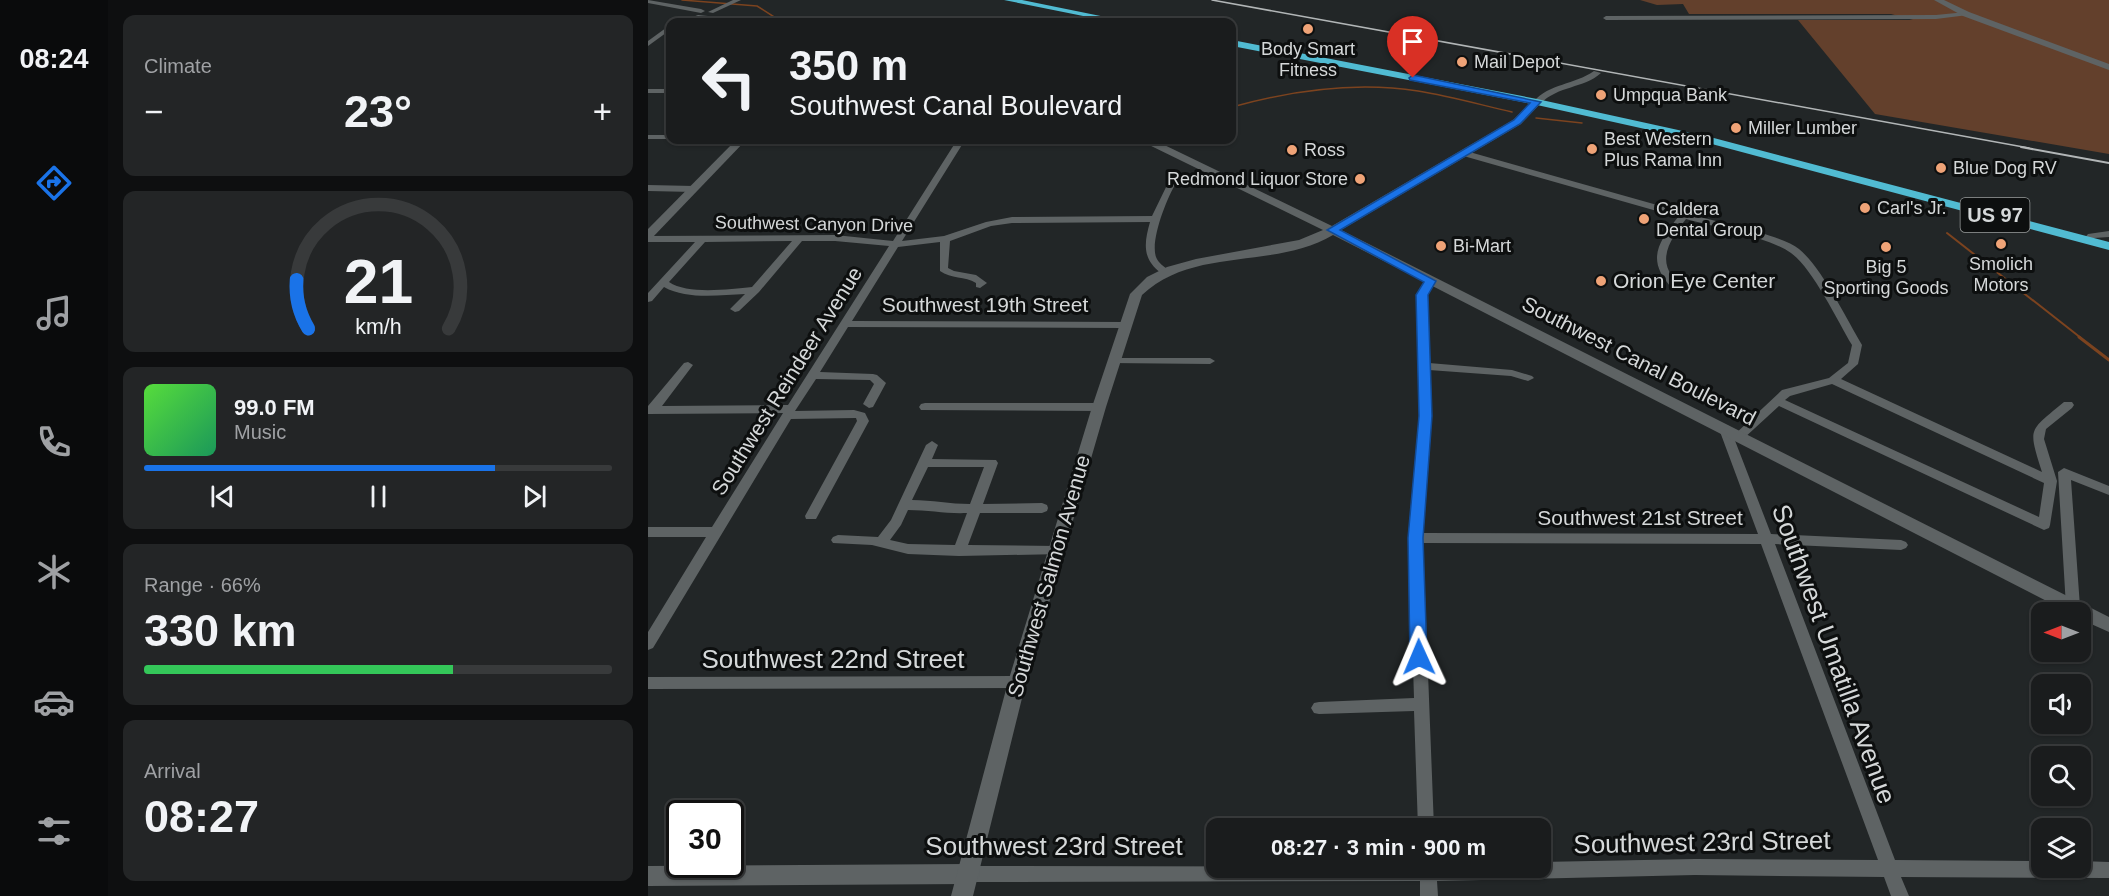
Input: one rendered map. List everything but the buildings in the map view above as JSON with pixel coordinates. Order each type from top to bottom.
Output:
[{"type":"highway","points":[[1008,0],[1104,18]]},
{"type":"highway","name":"US 97","points":[[1236,44],[1537,102],[1768,154],[2109,246]]},
{"type":"main road","points":[[1938,0],[1966,14],[2109,67]]},
{"type":"main road","points":[[648,1],[719,18]]},
{"type":"main road","name":"Southwest Salmon Avenue","points":[[962,896],[1017,682],[1099,406],[1136,294],[1142,286],[1164,271],[1202,262],[1292,247],[1314,240],[1517,122],[1537,102]]},
{"type":"main road","points":[[648,238],[737,144]]},
{"type":"main road","name":"Southwest Canal Boulevard","points":[[1155,144],[1332,230],[1732,432],[2061,602]]},
{"type":"main road","name":"Southwest Canal Boulevard","points":[[2091,616],[2109,625]]},
{"type":"main road","name":"Southwest 23rd Street","points":[[648,876],[969,874]]},
{"type":"street","points":[[692,18],[738,0]]},
{"type":"street","points":[[690,18],[701,14]]},
{"type":"street","points":[[1606,18],[1936,17],[1966,14]]},
{"type":"street","points":[[648,44],[666,30]]},
{"type":"street","points":[[1537,102],[1555,87],[1586,80],[1597,73]]},
{"type":"street","points":[[648,91],[666,91]]},
{"type":"street","points":[[648,136],[666,137]]},
{"type":"street","name":"Southwest Reindeer Avenue","points":[[648,644],[789,412],[959,144]]},
{"type":"street","points":[[1463,153],[1686,214],[1778,242],[1794,250],[1809,264],[1857,345],[1852,364],[1833,380],[1786,393],[1732,432]]},
{"type":"street","points":[[1164,271],[1154,263],[1149,242],[1165,194],[1172,183]]},
{"type":"street","points":[[648,188],[694,189]]},
{"type":"street","points":[[1677,287],[1666,278],[1660,264],[1663,246],[1686,214]]},
{"type":"street","name":"Southwest Canyon Drive","points":[[648,238],[835,238],[897,244],[945,239],[989,224],[1012,220],[1157,219]]},
{"type":"street","points":[[2088,240],[2091,236],[2109,234]]},
{"type":"street","points":[[648,299],[703,238]]},
{"type":"street","points":[[735,309],[755,290],[800,238]]},
{"type":"street","points":[[945,239],[943,269],[948,273],[978,279],[982,283],[980,285]]},
{"type":"street","points":[[1426,818],[1416,538],[1425,416],[1422,295],[1430,281]]},
{"type":"street","points":[[664,283],[680,291],[755,290]]},
{"type":"street","name":"Southwest 19th Street","points":[[845,324],[1124,325]]},
{"type":"street","points":[[1113,362],[1210,361]]},
{"type":"street","points":[[650,410],[688,365]]},
{"type":"street","points":[[1424,366],[1502,371],[1524,374],[1528,378]]},
{"type":"street","points":[[813,375],[878,379],[880,383],[869,404]]},
{"type":"street","points":[[1833,380],[2051,481]]},
{"type":"street","points":[[1778,400],[2044,525],[2051,481],[2038,439],[2041,427],[2068,405]]},
{"type":"street","points":[[925,407],[1099,406]]},
{"type":"street","points":[[650,410],[789,412],[861,416],[863,422],[811,516]]},
{"type":"street","name":"Southwest Umatilla Avenue","points":[[1732,432],[1766,539],[1900,896]]},
{"type":"street","points":[[880,543],[896,522],[932,445]]},
{"type":"street","points":[[923,463],[992,463],[959,551]]},
{"type":"street","points":[[2073,602],[2064,472],[2109,490]]},
{"type":"street","points":[[904,505],[933,505],[950,509],[1042,508]]},
{"type":"street","points":[[648,532],[716,532]]},
{"type":"street","name":"Southwest 21st Street","points":[[1416,538],[1766,539],[1901,545]]},
{"type":"street","points":[[838,540],[872,540],[908,549],[1057,551]]},
{"type":"street","name":"Southwest 22nd Street","points":[[648,683],[1017,682]]},
{"type":"street","points":[[1319,708],[1420,704]]},
{"type":"street","name":"Southwest 23rd Street","points":[[1551,869],[1888,867],[2109,870]]},
{"type":"street","name":"Southwest 23rd Street","points":[[969,874],[1206,872]]},
{"type":"street","points":[[1428,878],[1429,896]]},
{"type":"shaded area","points":[[1640,0],[2109,0],[2109,154],[1875,114],[1798,20],[1913,20],[1891,14],[1689,14],[1683,4],[1657,5]]},
{"type":"waterway","points":[[682,0],[757,6],[776,18]]},
{"type":"waterway","points":[[1236,106],[1301,92],[1371,87],[1430,93],[1512,112]]},
{"type":"waterway","points":[[1536,118],[1582,123]]},
{"type":"waterway","points":[[1947,233],[2081,338]]},
{"type":"waterway","points":[[2079,337],[2109,360]]},
{"type":"railway","points":[[1212,0],[2029,148]]},
{"type":"railway","points":[[2021,147],[2109,163]]},
{"type":"place","name":"Body Smart Fitness","points":[[1308,29]]},
{"type":"place","name":"Mail Depot","points":[[1462,62]]},
{"type":"place","name":"Umpqua Bank","points":[[1601,95]]},
{"type":"place","name":"Miller Lumber","points":[[1736,128]]},
{"type":"place","name":"Best Western Plus Rama Inn","points":[[1592,149]]},
{"type":"place","name":"Ross","points":[[1292,150]]},
{"type":"place","name":"Blue Dog RV","points":[[1941,168]]},
{"type":"place","name":"Redmond Liquor Store","points":[[1360,179]]},
{"type":"place","name":"Carl's Jr.","points":[[1865,208]]},
{"type":"place","name":"Caldera Dental Group","points":[[1644,219]]},
{"type":"place","name":"Smolich Motors","points":[[2001,244]]},
{"type":"place","name":"Bi-Mart","points":[[1441,246]]},
{"type":"place","name":"Big 5 Sporting Goods","points":[[1886,247]]},
{"type":"place","name":"Orion Eye Center","points":[[1601,281]]},
{"type":"route","points":[[1413,78],[1537,102],[1517,122],[1332,230],[1430,281],[1422,295],[1425,416],[1416,538],[1419,657]]}]
